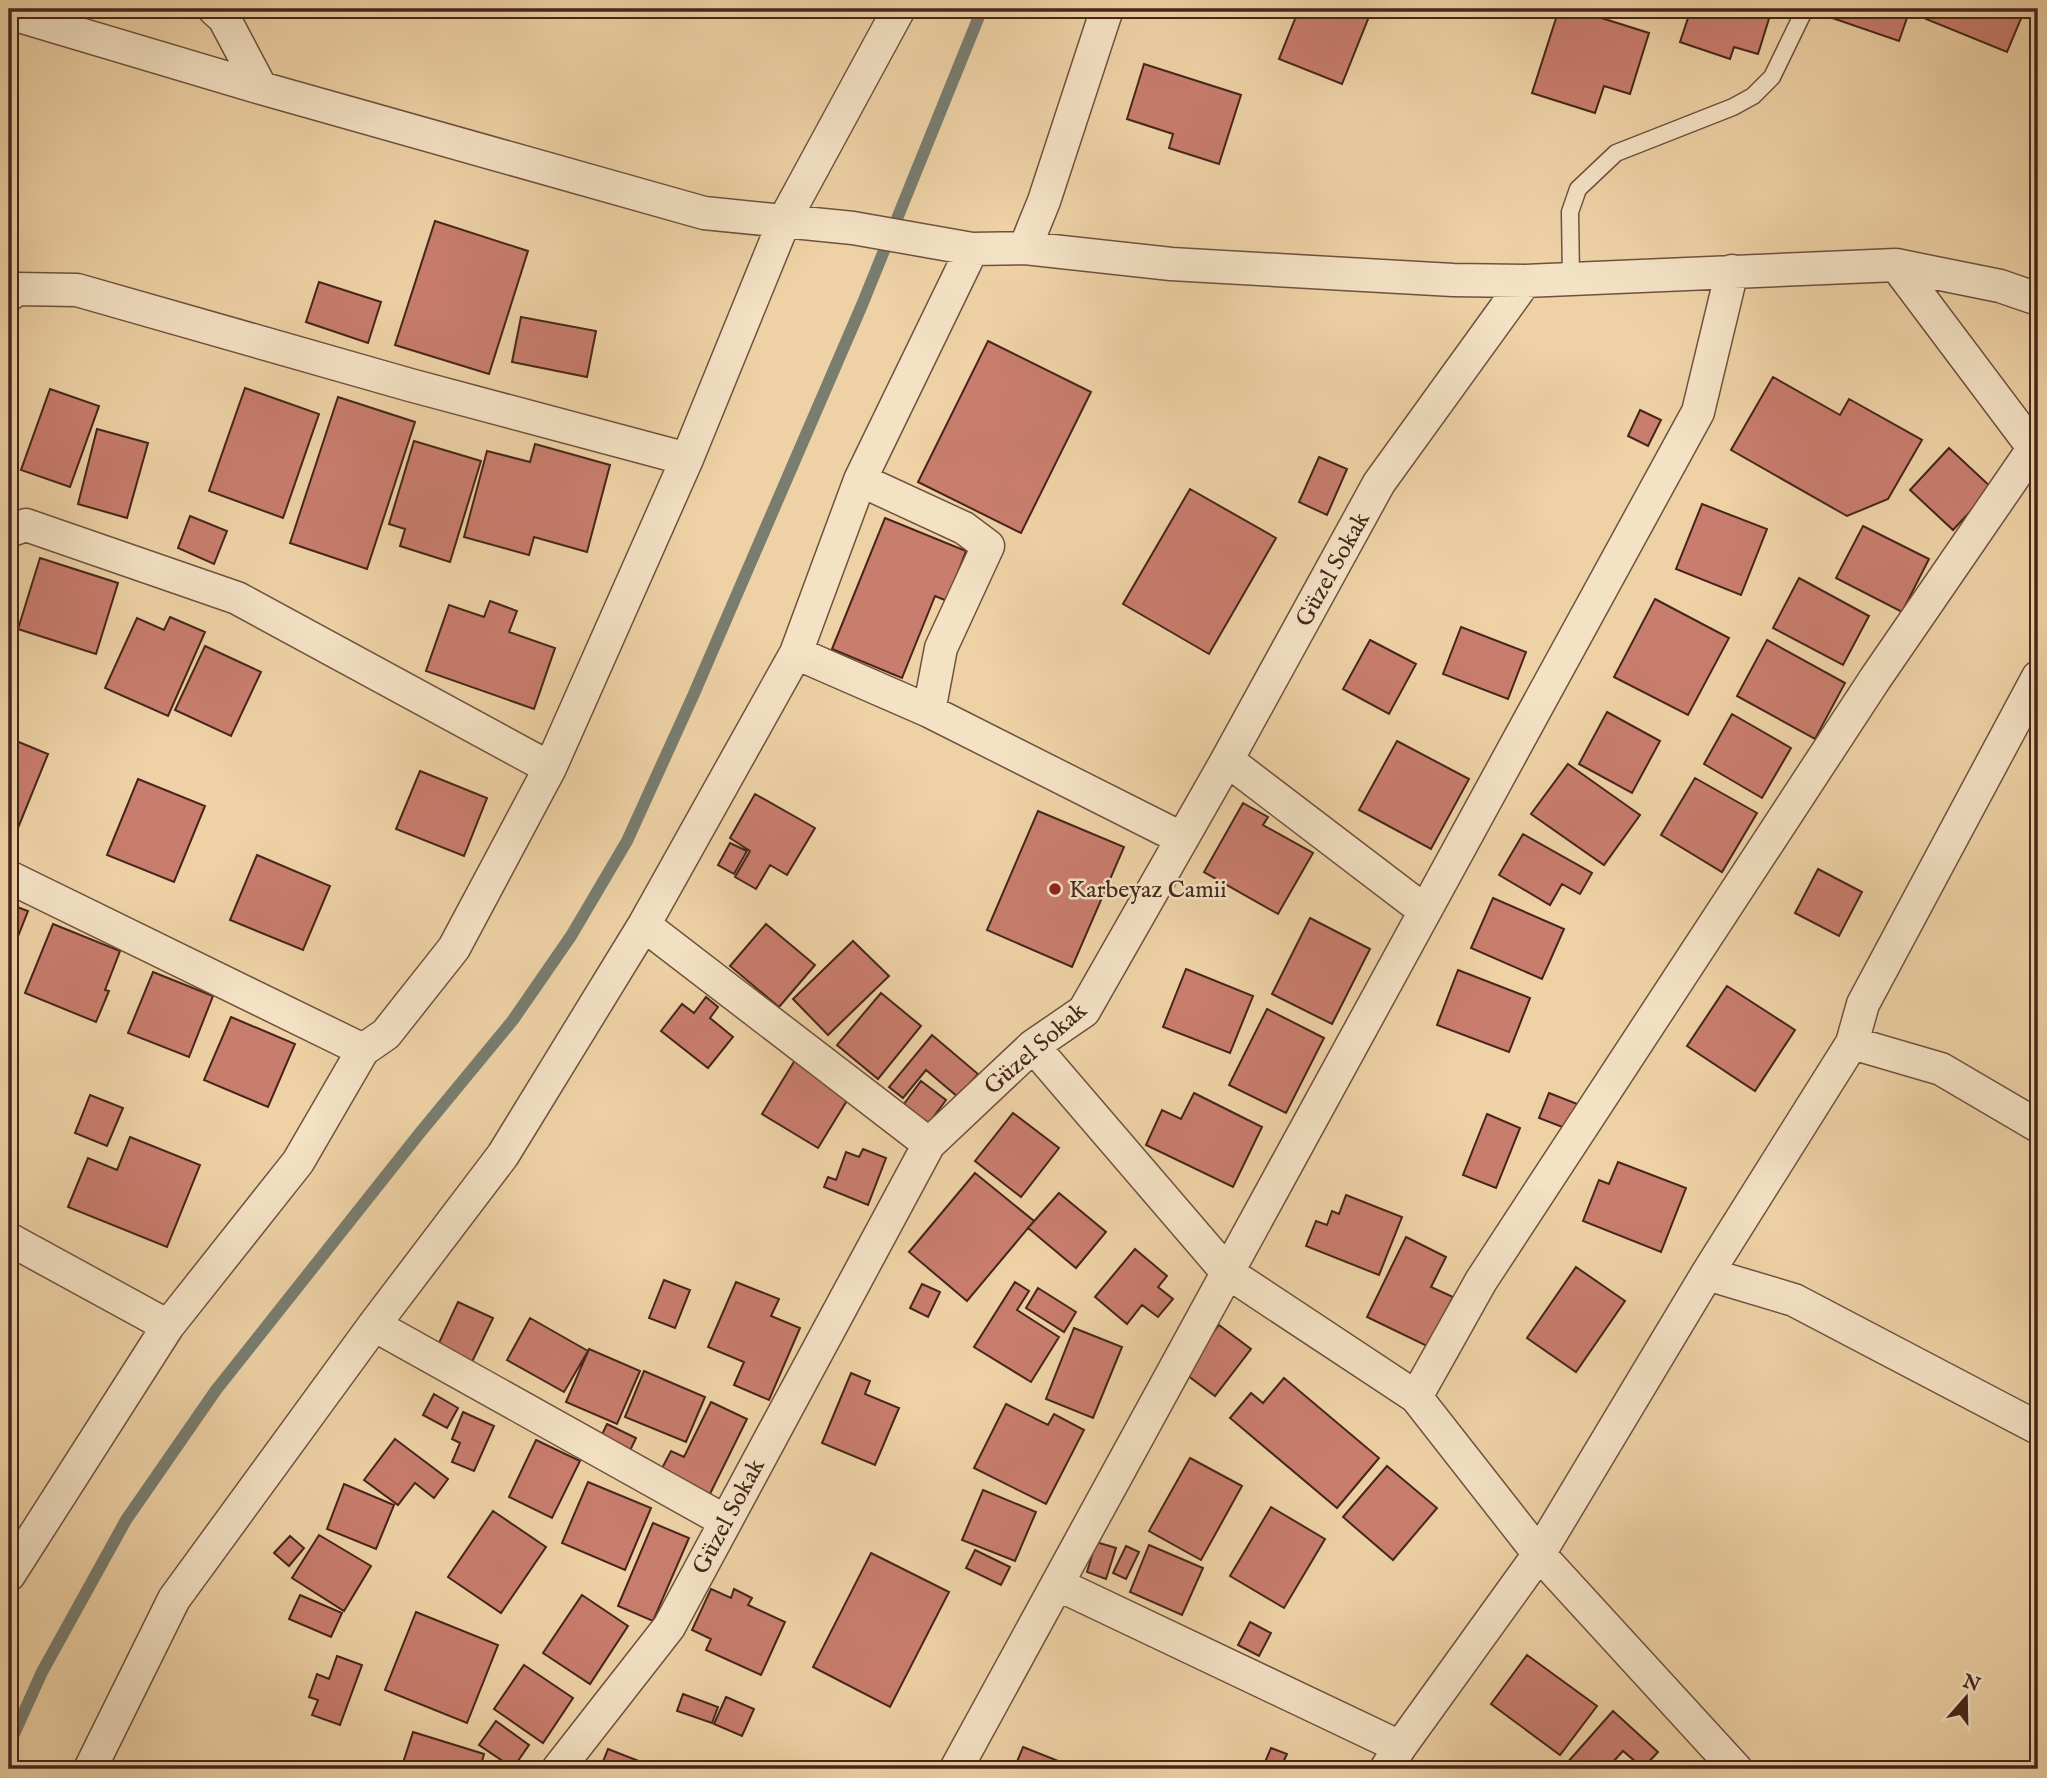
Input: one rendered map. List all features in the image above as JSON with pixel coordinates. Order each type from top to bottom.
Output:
[{"type":"street","points":[[214,9],[225,18],[261,88]]},
{"type":"street","points":[[9,1575],[168,1325],[298,1161],[363,1050],[387,1034],[454,948],[550,768],[687,459],[785,219],[899,9]]},
{"type":"street","points":[[1025,248],[1044,201],[1107,9]]},
{"type":"street","points":[[9,13],[261,88],[704,213],[785,219],[853,228],[972,249],[1025,248],[1171,264],[1453,280],[1525,281],[1571,264],[1732,271],[1896,265],[2000,286],[2038,299]]},
{"type":"street","points":[[90,1769],[174,1599],[374,1325],[503,1155],[644,925],[796,653],[860,480],[972,249]]},
{"type":"street","points":[[1416,1396],[1481,1281],[1875,679],[2035,452],[1896,265]]},
{"type":"street","points":[[956,1769],[1698,412],[1732,271]]},
{"type":"street","name":"Güzel Sokak","points":[[558,1769],[668,1627],[929,1144],[1034,1046],[1084,1011],[1227,760],[1379,483],[1525,281]]},
{"type":"street","points":[[9,295],[17,289],[77,290],[410,385],[687,459]]},
{"type":"street","points":[[860,480],[964,528],[988,546],[941,648],[929,711]]},
{"type":"street","points":[[9,531],[26,525],[237,598],[550,768]]},
{"type":"street","points":[[796,653],[929,711],[1181,838]]},
{"type":"street","points":[[1057,1584],[1393,1758],[1539,1554],[1707,1274],[1852,1043],[1863,1004],[2038,677]]},
{"type":"street","points":[[1227,760],[1425,911]]},
{"type":"street","points":[[9,877],[363,1050]]},
{"type":"street","points":[[644,925],[929,1144]]},
{"type":"street","points":[[1852,1043],[1941,1069],[2038,1126]]},
{"type":"street","points":[[1034,1046],[1227,1272],[1416,1396],[1539,1554],[1736,1769]]},
{"type":"street","points":[[9,1239],[168,1325]]},
{"type":"street","points":[[1707,1274],[1794,1300],[2038,1428]]},
{"type":"street","points":[[374,1325],[725,1521]]},
{"type":"lane","points":[[1571,264],[1570,212],[1578,189],[1616,153],[1733,107],[1753,96],[1772,77],[1805,9]]},
{"type":"building","points":[[1299,9],[1372,9],[1342,84],[1279,59]]},
{"type":"building","points":[[1559,9],[1573,9],[1649,33],[1630,94],[1604,86],[1595,113],[1532,93]]},
{"type":"building","points":[[1691,9],[1772,9],[1758,54],[1734,47],[1730,59],[1680,42]]},
{"type":"building","points":[[1832,9],[1910,9],[1899,41],[1829,17]]},
{"type":"building","points":[[1930,9],[2025,9],[2007,52],[1926,19]]},
{"type":"building","points":[[1144,64],[1241,95],[1219,164],[1169,148],[1173,134],[1127,119]]},
{"type":"building","points":[[435,221],[528,251],[489,374],[395,345]]},
{"type":"building","points":[[319,282],[381,302],[368,343],[306,322]]},
{"type":"building","points":[[521,317],[596,331],[587,377],[512,362]]},
{"type":"building","points":[[988,341],[1091,392],[1021,533],[918,482]]},
{"type":"building","points":[[1773,377],[1840,415],[1849,399],[1922,440],[1888,499],[1847,516],[1731,450]]},
{"type":"building","points":[[245,388],[319,414],[283,518],[209,491]]},
{"type":"building","points":[[50,389],[99,406],[70,487],[21,470]]},
{"type":"building","points":[[338,397],[415,422],[367,569],[290,543]]},
{"type":"building","points":[[1640,410],[1661,420],[1648,446],[1628,436]]},
{"type":"building","points":[[97,429],[148,443],[127,518],[78,504]]},
{"type":"building","points":[[414,441],[481,461],[450,562],[400,546],[405,529],[389,524]]},
{"type":"building","points":[[535,444],[610,465],[587,552],[534,537],[529,555],[464,537],[487,451],[530,462]]},
{"type":"building","points":[[1949,448],[1992,488],[1953,530],[1910,490]]},
{"type":"building","points":[[1319,457],[1347,469],[1327,515],[1299,502]]},
{"type":"building","points":[[1190,489],[1276,538],[1209,654],[1123,604]]},
{"type":"building","points":[[1702,504],[1767,529],[1741,595],[1676,569]]},
{"type":"building","points":[[190,516],[227,531],[214,564],[178,548]]},
{"type":"building","points":[[885,518],[966,551],[947,601],[935,596],[902,678],[832,649]]},
{"type":"building","points":[[1863,526],[1929,559],[1902,612],[1836,578]]},
{"type":"building","points":[[40,558],[118,583],[96,654],[18,629]]},
{"type":"building","points":[[1799,578],[1869,616],[1843,665],[1773,628]]},
{"type":"building","points":[[1655,599],[1729,638],[1688,715],[1614,677]]},
{"type":"building","points":[[490,601],[517,611],[509,632],[555,648],[534,709],[426,671],[449,605],[484,617]]},
{"type":"building","points":[[170,617],[205,632],[168,716],[105,688],[137,618],[164,630]]},
{"type":"building","points":[[1461,627],[1526,652],[1508,699],[1443,674]]},
{"type":"building","points":[[1370,640],[1416,664],[1389,714],[1343,689]]},
{"type":"building","points":[[1767,640],[1845,683],[1815,739],[1737,696]]},
{"type":"building","points":[[205,646],[261,672],[231,736],[175,710]]},
{"type":"building","points":[[1607,712],[1660,741],[1632,793],[1579,764]]},
{"type":"building","points":[[1732,714],[1791,748],[1762,798],[1704,764]]},
{"type":"building","points":[[9,738],[48,754],[18,828],[9,824]]},
{"type":"building","points":[[1397,741],[1469,779],[1431,849],[1359,810]]},
{"type":"building","points":[[1568,764],[1640,815],[1604,865],[1531,814]]},
{"type":"building","points":[[420,771],[487,798],[464,856],[396,829]]},
{"type":"building","points":[[1695,778],[1757,813],[1722,872],[1661,835]]},
{"type":"building","points":[[138,779],[205,806],[174,882],[107,855]]},
{"type":"building","points":[[755,794],[815,828],[787,875],[770,865],[756,889],[735,877],[750,851],[730,838]]},
{"type":"building","points":[[1243,803],[1268,817],[1263,825],[1313,853],[1278,914],[1204,872]]},
{"type":"building","name":"Karbeyaz Camii","points":[[1038,811],[1124,847],[1072,967],[987,930]]},
{"type":"building","points":[[1523,834],[1592,873],[1580,894],[1562,884],[1550,905],[1499,875]]},
{"type":"building","points":[[730,843],[747,851],[734,874],[718,865]]},
{"type":"building","points":[[257,855],[330,886],[303,950],[230,920]]},
{"type":"building","points":[[1818,869],[1862,892],[1839,936],[1795,913]]},
{"type":"building","points":[[1493,898],[1564,929],[1542,979],[1471,948]]},
{"type":"building","points":[[9,904],[28,911],[9,959]]},
{"type":"building","points":[[1310,918],[1370,949],[1332,1024],[1272,994]]},
{"type":"building","points":[[53,924],[120,951],[105,990],[109,991],[96,1022],[25,993]]},
{"type":"building","points":[[766,924],[815,965],[779,1007],[730,966]]},
{"type":"building","points":[[853,941],[889,976],[828,1035],[793,999]]},
{"type":"building","points":[[1186,969],[1253,996],[1230,1053],[1163,1027]]},
{"type":"building","points":[[1458,970],[1530,998],[1509,1052],[1437,1025]]},
{"type":"building","points":[[153,972],[213,996],[189,1057],[128,1033]]},
{"type":"building","points":[[1727,986],[1795,1030],[1755,1091],[1687,1046]]},
{"type":"building","points":[[881,993],[921,1026],[878,1079],[837,1045]]},
{"type":"building","points":[[706,997],[718,1007],[710,1018],[733,1037],[708,1068],[661,1031],[682,1004],[694,1013]]},
{"type":"building","points":[[1267,1009],[1324,1038],[1286,1113],[1229,1085]]},
{"type":"building","points":[[231,1017],[295,1044],[268,1107],[204,1080]]},
{"type":"building","points":[[9,1020],[15,1022],[9,1037]]},
{"type":"building","points":[[932,1035],[978,1074],[958,1097],[926,1070],[903,1098],[889,1087]]},
{"type":"building","points":[[795,1060],[851,1094],[818,1148],[762,1114]]},
{"type":"building","points":[[921,1081],[946,1100],[926,1127],[901,1108]]},
{"type":"building","points":[[1194,1093],[1262,1127],[1233,1187],[1146,1145],[1162,1110],[1181,1119]]},
{"type":"building","points":[[1549,1093],[1580,1105],[1570,1130],[1539,1118]]},
{"type":"building","points":[[90,1095],[123,1108],[107,1146],[75,1133]]},
{"type":"building","points":[[1013,1113],[1059,1148],[1021,1197],[975,1161]]},
{"type":"building","points":[[1487,1114],[1520,1128],[1496,1188],[1463,1175]]},
{"type":"building","points":[[130,1137],[200,1165],[167,1247],[68,1207],[88,1158],[117,1170]]},
{"type":"building","points":[[863,1149],[886,1158],[868,1205],[824,1187],[828,1177],[836,1180],[846,1152],[859,1157]]},
{"type":"building","points":[[1618,1162],[1686,1188],[1661,1252],[1583,1221],[1599,1180],[1609,1184]]},
{"type":"building","points":[[975,1173],[1034,1221],[967,1301],[909,1252]]},
{"type":"building","points":[[1059,1193],[1106,1232],[1076,1268],[1028,1228]]},
{"type":"building","points":[[1346,1195],[1402,1217],[1379,1275],[1306,1246],[1316,1221],[1327,1225],[1332,1211],[1339,1214]]},
{"type":"building","points":[[1406,1237],[1446,1257],[1431,1287],[1453,1297],[1429,1347],[1367,1317]]},
{"type":"building","points":[[1135,1249],[1167,1276],[1158,1287],[1173,1299],[1158,1317],[1142,1305],[1127,1324],[1095,1297]]},
{"type":"building","points":[[1576,1267],[1625,1301],[1576,1372],[1527,1338]]},
{"type":"building","points":[[664,1280],[690,1290],[675,1328],[649,1318]]},
{"type":"building","points":[[736,1282],[779,1299],[771,1316],[800,1328],[769,1400],[734,1385],[744,1362],[708,1347]]},
{"type":"building","points":[[1015,1282],[1029,1291],[1017,1310],[1059,1337],[1031,1382],[974,1347]]},
{"type":"building","points":[[922,1284],[940,1292],[928,1317],[910,1308]]},
{"type":"building","points":[[1038,1288],[1076,1312],[1064,1332],[1026,1308]]},
{"type":"building","points":[[458,1302],[493,1318],[472,1362],[438,1345]]},
{"type":"building","points":[[530,1318],[588,1351],[564,1392],[507,1360]]},
{"type":"building","points":[[1219,1325],[1251,1349],[1215,1396],[1183,1372]]},
{"type":"building","points":[[1074,1328],[1122,1347],[1093,1418],[1046,1399]]},
{"type":"building","points":[[589,1349],[640,1371],[617,1424],[566,1402]]},
{"type":"building","points":[[644,1371],[705,1397],[686,1442],[625,1417]]},
{"type":"building","points":[[851,1373],[870,1381],[865,1394],[899,1408],[875,1465],[822,1443]]},
{"type":"building","points":[[1284,1378],[1379,1458],[1337,1508],[1230,1418],[1251,1393],[1263,1403]]},
{"type":"building","points":[[434,1394],[458,1408],[447,1428],[423,1415]]},
{"type":"building","points":[[711,1402],[747,1419],[709,1496],[660,1472],[671,1451],[684,1457]]},
{"type":"building","points":[[1006,1404],[1048,1425],[1054,1414],[1084,1430],[1046,1504],[974,1468]]},
{"type":"building","points":[[463,1412],[494,1426],[474,1471],[452,1462],[460,1443],[452,1439]]},
{"type":"building","points":[[607,1424],[636,1438],[627,1457],[598,1443]]},
{"type":"building","points":[[395,1439],[448,1479],[434,1498],[415,1483],[398,1505],[364,1480]]},
{"type":"building","points":[[536,1440],[580,1461],[552,1518],[509,1497]]},
{"type":"building","points":[[1190,1458],[1242,1486],[1201,1560],[1149,1531]]},
{"type":"building","points":[[1387,1466],[1437,1508],[1393,1560],[1343,1517]]},
{"type":"building","points":[[588,1482],[651,1508],[625,1570],[562,1543]]},
{"type":"building","points":[[344,1484],[394,1505],[376,1549],[327,1529]]},
{"type":"building","points":[[983,1490],[1036,1512],[1015,1561],[962,1540]]},
{"type":"building","points":[[1271,1507],[1325,1539],[1284,1608],[1230,1576]]},
{"type":"building","points":[[493,1511],[546,1547],[501,1613],[448,1577]]},
{"type":"building","points":[[653,1523],[689,1538],[653,1621],[618,1606]]},
{"type":"building","points":[[319,1535],[371,1566],[344,1611],[292,1578]]},
{"type":"building","points":[[290,1536],[304,1548],[289,1566],[274,1553]]},
{"type":"building","points":[[1096,1542],[1116,1548],[1106,1579],[1087,1572]]},
{"type":"building","points":[[1149,1545],[1203,1568],[1182,1615],[1130,1592]]},
{"type":"building","points":[[1126,1546],[1139,1552],[1126,1579],[1113,1573]]},
{"type":"building","points":[[975,1550],[1010,1567],[1001,1585],[966,1568]]},
{"type":"building","points":[[871,1553],[949,1592],[890,1707],[813,1667]]},
{"type":"building","points":[[711,1589],[731,1598],[734,1589],[752,1598],[748,1605],[785,1622],[761,1675],[706,1650],[711,1639],[692,1630]]},
{"type":"building","points":[[300,1595],[342,1613],[331,1637],[289,1619]]},
{"type":"building","points":[[582,1595],[628,1626],[590,1684],[543,1653]]},
{"type":"building","points":[[416,1612],[498,1645],[467,1723],[385,1690]]},
{"type":"building","points":[[1250,1622],[1271,1633],[1259,1656],[1238,1645]]},
{"type":"building","points":[[1527,1655],[1597,1706],[1560,1755],[1491,1704]]},
{"type":"building","points":[[337,1656],[362,1665],[340,1725],[312,1715],[318,1700],[309,1697],[317,1674],[329,1679]]},
{"type":"building","points":[[524,1665],[573,1698],[543,1743],[494,1709]]},
{"type":"building","points":[[683,1694],[718,1707],[712,1723],[677,1711]]},
{"type":"building","points":[[726,1697],[754,1709],[742,1736],[714,1724]]},
{"type":"building","points":[[1613,1711],[1658,1752],[1643,1768],[1623,1751],[1612,1763],[1619,1769],[1574,1769],[1567,1763]]},
{"type":"building","points":[[496,1721],[529,1745],[513,1768],[479,1745]]},
{"type":"building","points":[[413,1732],[484,1754],[480,1769],[401,1769]]},
{"type":"building","points":[[1023,1747],[1071,1766],[1070,1769],[1014,1769]]},
{"type":"building","points":[[1271,1748],[1287,1754],[1280,1769],[1262,1769]]},
{"type":"building","points":[[608,1749],[659,1769],[600,1769]]},
{"type":"waterway","points":[[9,1745],[42,1672],[126,1520],[216,1390],[513,1020],[571,936],[627,841],[693,696],[862,305],[982,9]]},
{"type":"place","name":"Karbeyaz Camii","points":[[1055,889]]}]
